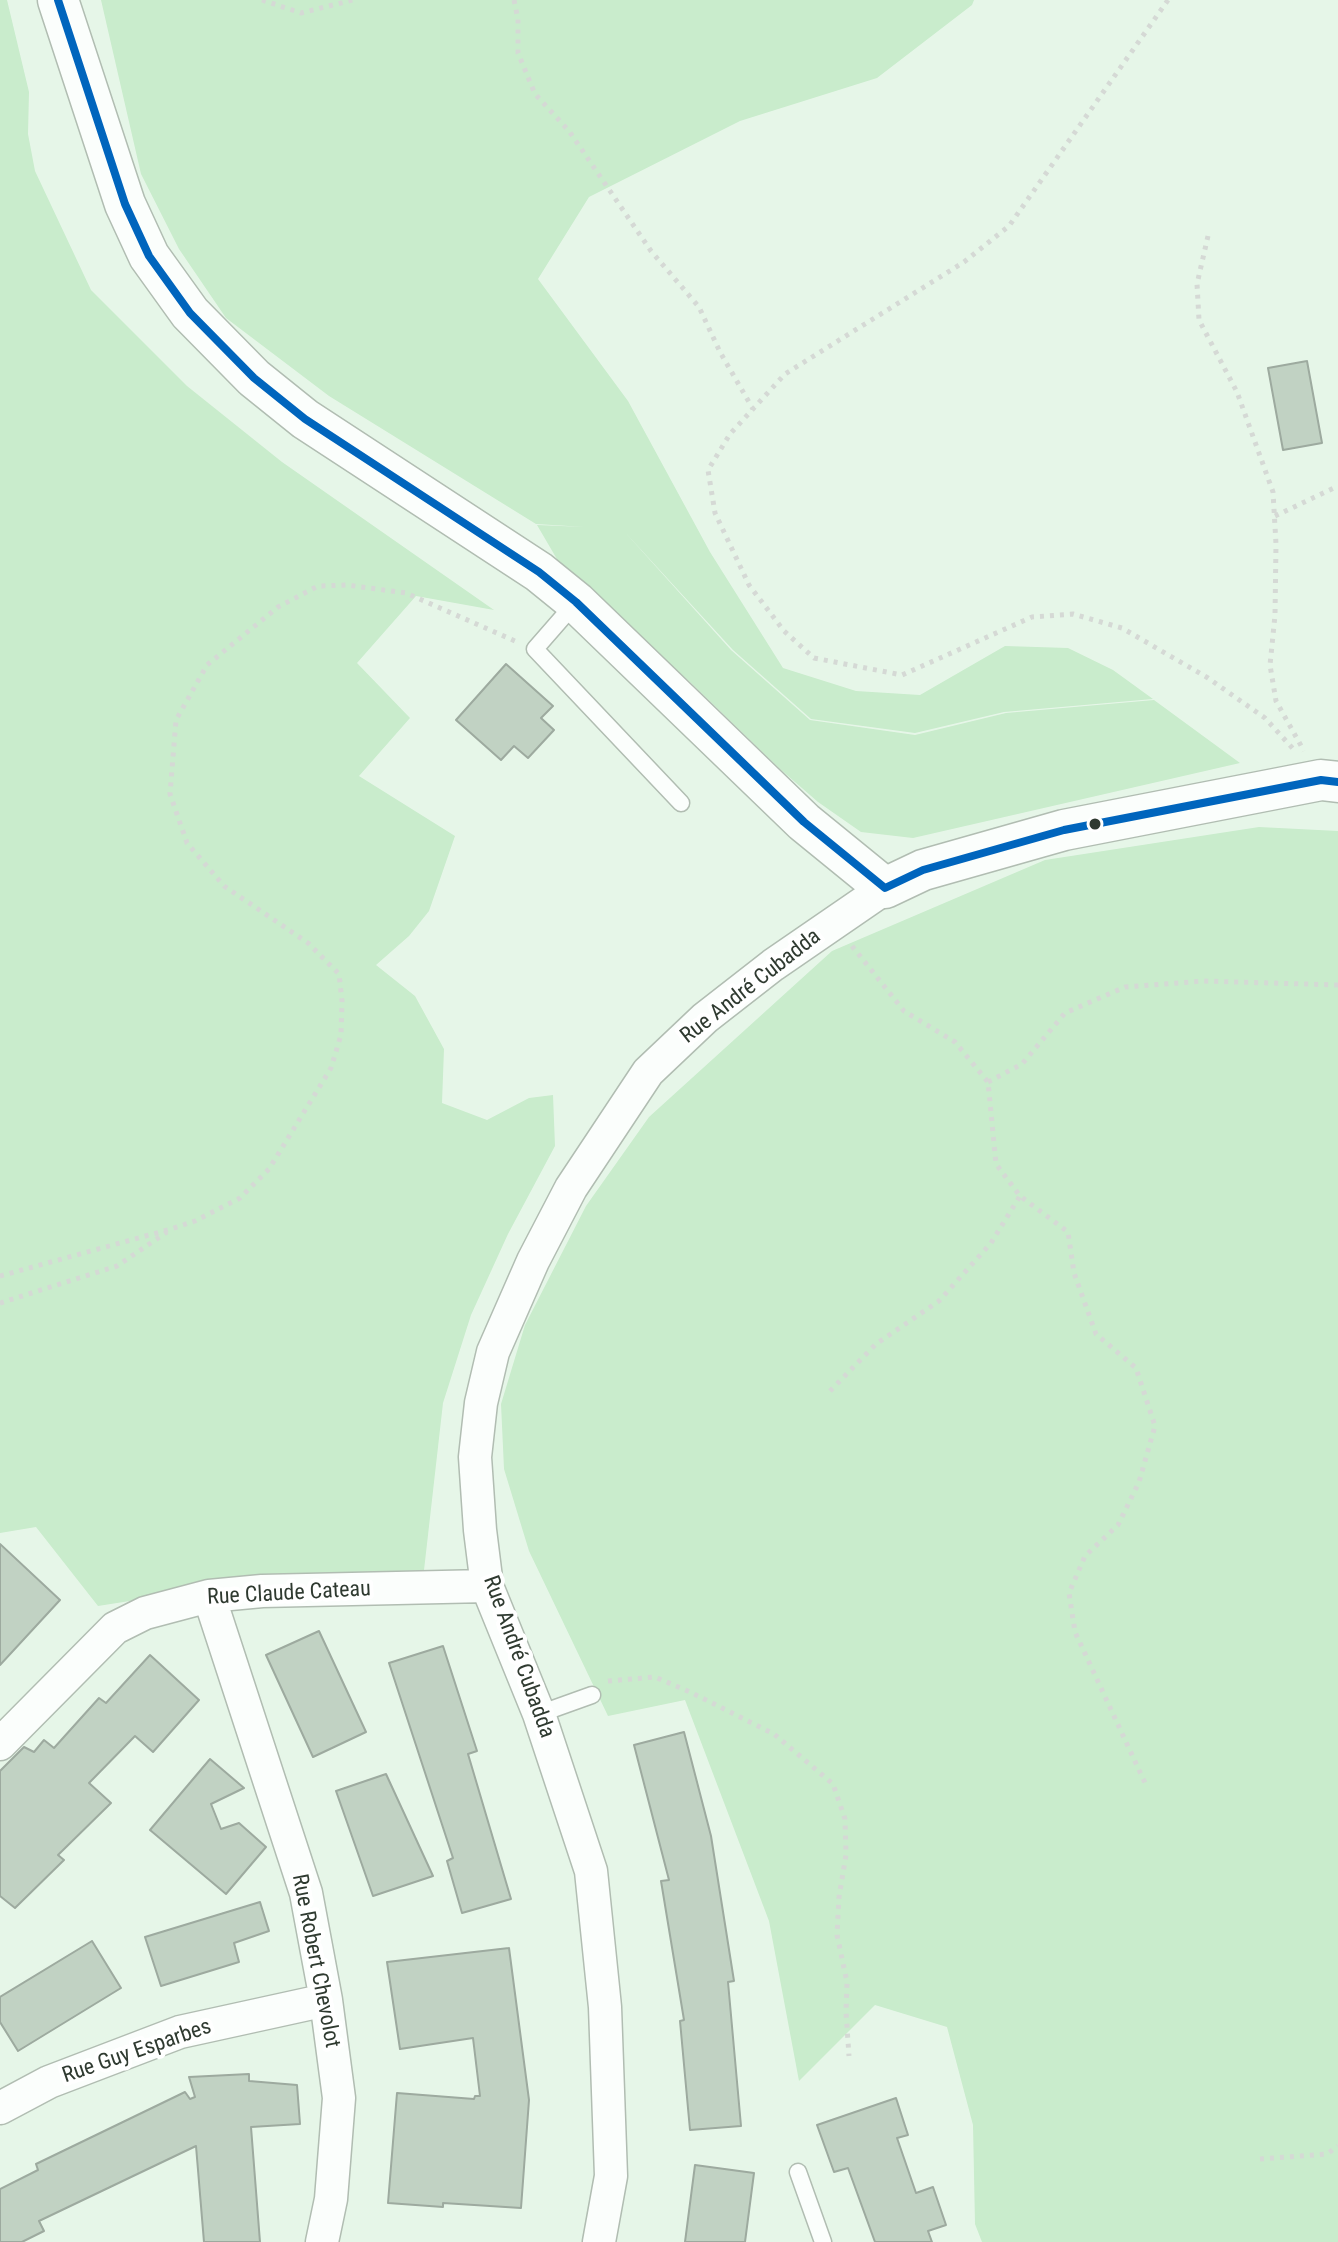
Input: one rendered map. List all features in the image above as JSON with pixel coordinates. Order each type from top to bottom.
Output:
[{"type":"street","points":[[58,0],[125,204],[149,256],[190,313],[254,378],[305,419],[539,572],[576,602],[804,822],[885,888],[923,870],[1064,830],[1329,781]]},
{"type":"street","name":"Rue André Cubadda","points":[[599,2242],[611,2176],[605,2007],[591,1871],[539,1714],[487,1586],[475,1457],[481,1403],[493,1352],[552,1224],[599,1142],[648,1072],[705,1018],[773,965],[885,888]]},
{"type":"street","name":"Rue Claude Cateau","points":[[0,1744],[115,1628],[145,1613],[209,1596],[262,1591],[487,1586]]},
{"type":"street","name":"Rue Robert Chevolot","points":[[209,1596],[306,1893],[326,2000],[339,2098],[331,2199],[322,2242]]},
{"type":"street","name":"Rue Guy Esparbes","points":[[0,2108],[49,2082],[180,2032],[326,2000]]},
{"type":"lane","points":[[576,602],[535,649],[681,803]]},
{"type":"lane","points":[[539,1714],[592,1695]]},
{"type":"lane","points":[[798,2172],[823,2242]]},
{"type":"path","points":[[262,0],[301,13],[353,0]]},
{"type":"path","points":[[514,0],[518,19],[518,53],[535,94],[569,131],[651,251],[699,307],[720,352],[753,409]]},
{"type":"path","points":[[1168,0],[1009,226],[964,262],[785,374],[730,434],[708,470],[715,513],[749,585],[784,631],[814,658],[902,675],[1032,617],[1073,614],[1122,628],[1208,678],[1265,718],[1329,781]]},
{"type":"path","points":[[1208,236],[1197,284],[1199,320],[1237,392],[1273,492],[1275,615],[1270,665],[1276,701],[1329,781]]},
{"type":"path","points":[[1275,516],[1338,486]]},
{"type":"path","points":[[0,1276],[171,1229],[195,1221],[240,1198],[269,1169],[331,1068],[341,1035],[339,974],[308,943],[224,886],[187,843],[170,794],[176,720],[207,665],[278,607],[318,586],[347,585],[406,593],[535,649]]},
{"type":"path","points":[[834,923],[904,1011],[955,1042],[988,1082],[996,1164],[1020,1196],[1068,1232],[1074,1273],[1096,1334],[1136,1368],[1155,1426],[1139,1482],[1118,1525],[1085,1556],[1069,1593],[1075,1632],[1146,1785]]},
{"type":"path","points":[[988,1082],[1022,1064],[1065,1013],[1125,987],[1203,981],[1338,985]]},
{"type":"path","points":[[830,1391],[876,1344],[939,1301],[991,1243],[1020,1196]]},
{"type":"path","points":[[0,1303],[117,1266],[171,1229]]},
{"type":"path","points":[[592,1695],[610,1679],[655,1677],[774,1734],[833,1784],[845,1819],[846,1855],[837,1935],[847,1982],[849,2056]]},
{"type":"path","points":[[1260,2159],[1327,2154],[1338,2146]]},
{"type":"green space","points":[[0,0],[7,0],[29,92],[28,134],[35,171],[91,290],[187,386],[282,462],[494,610],[416,596],[357,663],[410,718],[359,776],[455,836],[429,911],[409,936],[376,965],[415,996],[444,1049],[442,1103],[487,1120],[529,1098],[553,1095],[555,1146],[508,1234],[471,1315],[443,1403],[423,1579],[244,1583],[98,1606],[36,1527],[0,1533]]},
{"type":"green space","points":[[101,0],[974,0],[972,5],[877,78],[740,121],[589,197],[538,279],[628,401],[710,552],[783,668],[856,691],[920,695],[1005,646],[1068,648],[1113,670],[1153,699],[1004,712],[915,733],[811,719],[733,650],[623,530],[731,650],[810,720],[915,735],[1006,713],[1154,700],[1240,763],[913,838],[861,832],[818,802],[780,769],[691,683],[561,566],[537,525],[585,527],[536,524],[329,396],[226,318],[179,249],[141,174]]},
{"type":"green space","points":[[1259,827],[1338,831],[1338,2242],[982,2242],[975,2224],[973,2125],[947,2027],[875,2005],[799,2081],[769,1921],[685,1700],[608,1716],[529,1551],[504,1469],[501,1404],[525,1325],[586,1206],[649,1117],[832,951],[1045,860]]},
{"type":"building","points":[[1307,361],[1322,443],[1283,450],[1268,368]]},
{"type":"building","points":[[506,664],[553,706],[541,718],[554,730],[528,758],[514,746],[501,760],[456,720]]},
{"type":"building","points":[[0,1544],[60,1600],[0,1665]]},
{"type":"building","points":[[319,1631],[366,1732],[313,1757],[266,1655]]},
{"type":"building","points":[[443,1646],[477,1751],[468,1754],[511,1899],[462,1913],[447,1861],[453,1858],[389,1663]]},
{"type":"building","points":[[150,1655],[199,1700],[153,1752],[135,1736],[89,1783],[111,1803],[58,1855],[64,1860],[15,1908],[0,1896],[0,1771],[24,1747],[34,1752],[44,1740],[54,1748],[99,1698],[106,1703]]},
{"type":"building","points":[[684,1732],[711,1836],[734,1981],[728,1982],[741,2126],[690,2130],[680,2021],[684,2020],[661,1881],[669,1880],[634,1745]]},
{"type":"building","points":[[210,1759],[244,1788],[211,1804],[221,1829],[239,1823],[266,1847],[226,1894],[150,1830]]},
{"type":"building","points":[[386,1774],[433,1876],[373,1896],[336,1791]]},
{"type":"building","points":[[260,1902],[269,1931],[234,1943],[239,1962],[161,1986],[145,1937]]},
{"type":"building","points":[[92,1941],[121,1988],[18,2051],[0,2022],[0,1997]]},
{"type":"building","points":[[509,1948],[529,2100],[521,2208],[388,2203],[397,2093],[474,2099],[480,2096],[473,2038],[400,2049],[387,1962]]},
{"type":"building","points":[[249,2074],[249,2081],[297,2085],[300,2124],[251,2127],[260,2242],[204,2242],[196,2146],[39,2221],[44,2231],[22,2242],[0,2242],[0,2189],[38,2170],[36,2164],[185,2092],[190,2099],[195,2097],[189,2077]]},
{"type":"building","points":[[896,2098],[908,2135],[897,2138],[916,2193],[933,2187],[946,2225],[928,2231],[932,2242],[875,2242],[848,2168],[834,2172],[817,2125]]},
{"type":"building","points":[[695,2165],[754,2173],[745,2242],[685,2242]]},
{"type":"transit line","points":[[58,0],[125,204],[149,256],[190,313],[254,378],[305,419],[539,572],[576,602],[804,822],[885,888],[923,870],[1064,830],[1321,780],[1338,782]]}]
